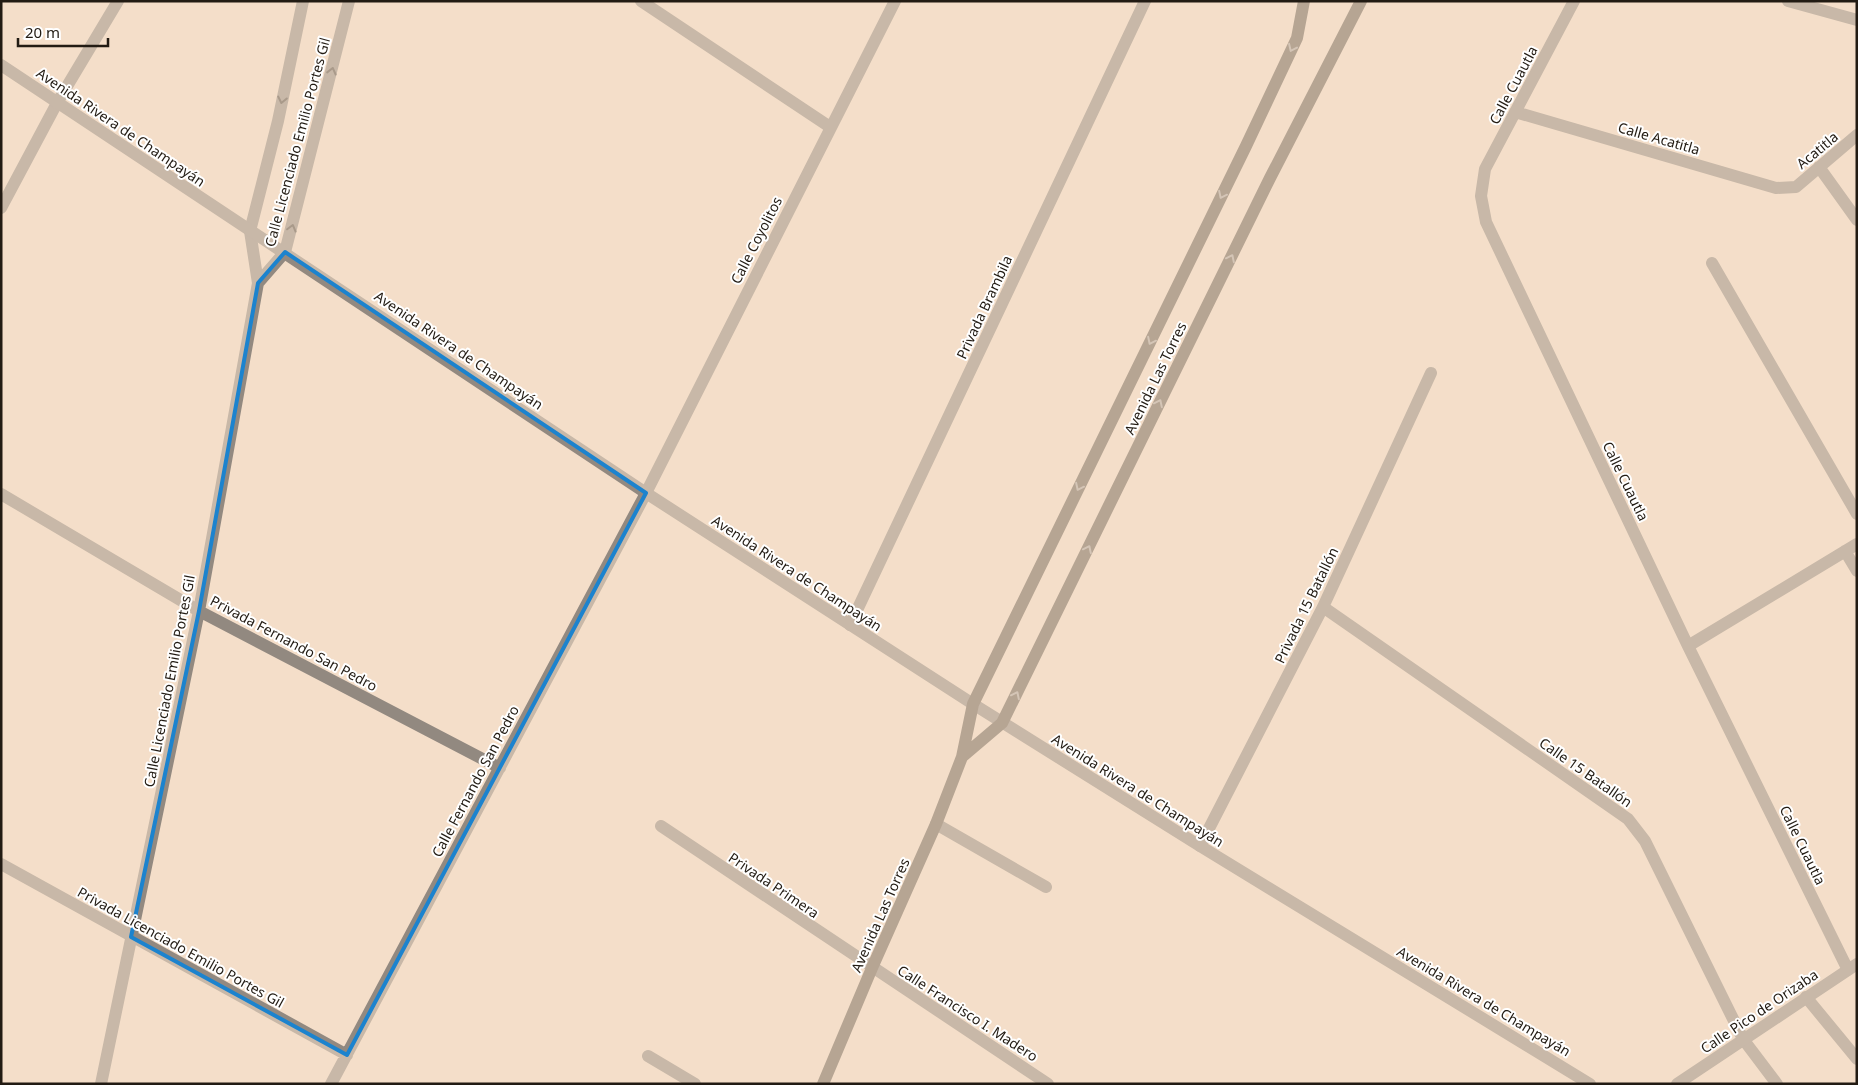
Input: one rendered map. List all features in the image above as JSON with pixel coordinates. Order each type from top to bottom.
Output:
[{"type":"main road","name":"Avenida Las Torres","points":[[823,1084],[936,824],[962,757],[973,704],[1289,56],[1297,38],[1304,1]]},
{"type":"main road","name":"Avenida Las Torres","points":[[962,757],[1002,723],[1270,178],[1361,1]]},
{"type":"street","points":[[1,208],[57,103],[118,1]]},
{"type":"street","name":"Calle Licenciado Emilio Portes Gil","points":[[102,1084],[199,611],[258,284],[250,231],[278,121],[303,1]]},
{"type":"street","name":"Calle Licenciado Emilio Portes Gil","points":[[258,284],[285,252],[349,1]]},
{"type":"street","points":[[641,1],[830,127]]},
{"type":"street","name":"Calle Coyolitos","points":[[646,493],[895,1]]},
{"type":"street","name":"Privada Brambila","points":[[850,625],[1144,1]]},
{"type":"street","name":"Calle Cuautla","points":[[1574,1],[1485,169],[1480,196],[1486,222],[1688,646],[1852,967]]},
{"type":"street","points":[[1788,1],[1857,20]]},
{"type":"street","name":"Avenida Rivera de Champayán","points":[[1,65],[646,493],[1002,723],[1590,1084]]},
{"type":"street","name":"Calle Acatitla","points":[[1516,112],[1776,188],[1796,187]]},
{"type":"street","name":"Acatitla","points":[[1796,187],[1857,136]]},
{"type":"street","points":[[1819,167],[1857,220]]},
{"type":"street","points":[[1712,263],[1857,514]]},
{"type":"street","name":"Privada 15 Batallón","points":[[1200,846],[1323,607],[1431,373]]},
{"type":"street","name":"Calle Fernando San Pedro","points":[[332,1084],[646,493]]},
{"type":"street","name":"Privada Fernando San Pedro","points":[[1,494],[199,611],[500,768]]},
{"type":"street","points":[[1688,646],[1857,544]]},
{"type":"street","points":[[1845,551],[1857,571]]},
{"type":"street","name":"Calle 15 Batallón","points":[[1323,607],[1628,819],[1645,841],[1743,1040],[1777,1084]]},
{"type":"street","points":[[936,824],[1046,887]]},
{"type":"street","name":"Privada Primera","points":[[661,826],[872,968]]},
{"type":"street","name":"Privada Licenciado Emilio Portes Gil","points":[[1,864],[347,1055]]},
{"type":"street","name":"Calle Pico de Orizaba","points":[[1677,1084],[1852,967]]},
{"type":"street","name":"Calle Francisco I. Madero","points":[[872,968],[1048,1084]]},
{"type":"street","points":[[1806,997],[1857,1059]]},
{"type":"street","points":[[648,1056],[695,1084]]},
{"type":"highlighted area","points":[[285,252],[646,493],[347,1055],[131,937],[199,611],[258,283]]}]
